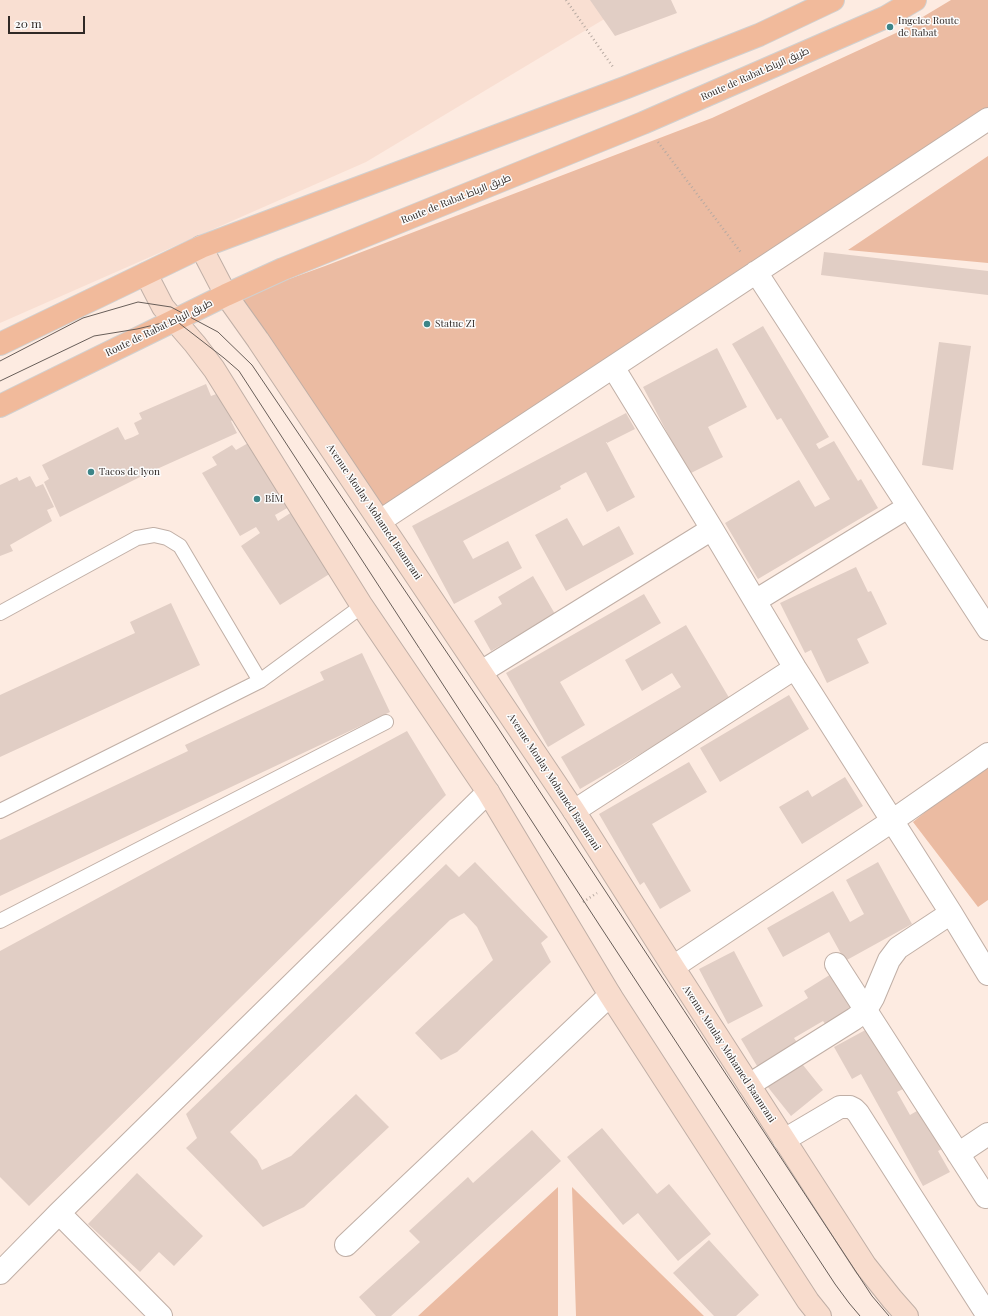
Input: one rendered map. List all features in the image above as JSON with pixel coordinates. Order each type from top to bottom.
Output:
[{"type":"main road","points":[[0,344],[201,247],[627,87],[759,35],[833,0]]},
{"type":"main road","name":"Route de Rabat طريق الرباط","points":[[0,406],[226,295],[283,269],[643,123],[886,17],[915,0]]},
{"type":"street","points":[[380,521],[988,119]]},
{"type":"street","name":"Avenue Moulay Mohamed Baamrani","points":[[201,247],[226,295],[258,340],[574,811],[865,1265],[892,1299],[908,1316]]},
{"type":"street","points":[[756,272],[988,629]]},
{"type":"street","points":[[146,274],[163,307],[196,344],[214,369],[362,606],[488,792],[610,995],[800,1288],[820,1316]]},
{"type":"street","points":[[613,367],[795,668],[951,913],[988,974]]},
{"type":"street","points":[[755,601],[908,507]]},
{"type":"street","points":[[481,672],[712,529]]},
{"type":"street","points":[[574,811],[795,668]]},
{"type":"street","points":[[673,967],[892,821],[988,754]]},
{"type":"street","points":[[0,1273],[59,1213],[488,792]]},
{"type":"street","points":[[749,1085],[866,1010],[873,998],[889,960],[898,948],[951,913]]},
{"type":"street","points":[[836,964],[986,1197]]},
{"type":"street","points":[[346,1245],[610,995]]},
{"type":"street","points":[[784,1140],[840,1107],[844,1106],[854,1109],[867,1126],[988,1316]]},
{"type":"street","points":[[958,1154],[988,1134]]},
{"type":"street","points":[[59,1213],[161,1316]]},
{"type":"lane","points":[[0,613],[137,538],[154,535],[167,538],[180,546],[260,681]]},
{"type":"lane","points":[[0,811],[260,681],[362,606]]},
{"type":"lane","points":[[0,921],[386,722]]},
{"type":"path","points":[[566,0],[627,87]]},
{"type":"path","points":[[643,123],[756,272]]},
{"type":"path","points":[[562,915],[617,880]]},
{"type":"shaded area","points":[[0,0],[636,0],[366,162],[0,323]]},
{"type":"shaded area","points":[[951,0],[988,0],[988,131],[378,518],[239,297],[325,266],[712,118],[896,33]]},
{"type":"shaded area","points":[[988,156],[988,263],[848,250]]},
{"type":"shaded area","points":[[988,761],[988,900],[978,907],[913,822]]},
{"type":"shaded area","points":[[558,1187],[558,1316],[418,1316]]},
{"type":"shaded area","points":[[572,1187],[704,1316],[576,1316]]},
{"type":"building","points":[[590,0],[671,0],[677,13],[615,36]]},
{"type":"building","points":[[824,252],[988,271],[988,295],[821,275]]},
{"type":"building","points":[[763,326],[829,437],[816,444],[819,449],[834,441],[858,481],[861,479],[878,508],[758,579],[725,523],[799,480],[815,507],[830,499],[781,418],[777,420],[732,344]]},
{"type":"building","points":[[939,342],[971,346],[953,470],[922,465]]},
{"type":"building","points":[[717,348],[747,407],[708,427],[723,457],[689,474],[643,387]]},
{"type":"building","points":[[206,384],[211,396],[219,393],[234,419],[231,421],[237,433],[148,473],[60,517],[44,482],[49,479],[42,465],[118,427],[125,440],[133,437],[139,434],[134,423],[142,419],[139,413]]},
{"type":"building","points":[[626,413],[635,429],[607,443],[606,442],[635,497],[607,512],[586,472],[560,486],[561,489],[463,541],[473,559],[508,541],[522,568],[454,604],[412,526]]},
{"type":"building","points":[[250,442],[289,507],[275,515],[278,521],[292,512],[331,573],[280,605],[241,546],[260,533],[256,527],[240,536],[202,473],[217,465],[212,457],[232,445],[236,450]]},
{"type":"building","points":[[30,476],[36,487],[43,484],[54,507],[47,510],[52,521],[10,545],[13,551],[0,556],[0,485],[17,477],[19,481]]},
{"type":"building","points":[[567,518],[583,546],[619,526],[634,554],[566,591],[535,535]]},
{"type":"building","points":[[856,567],[868,592],[871,591],[887,624],[857,639],[869,663],[827,683],[811,650],[805,653],[780,603]]},
{"type":"building","points":[[533,576],[555,614],[491,651],[474,621],[502,604],[498,597]]},
{"type":"building","points":[[644,594],[661,623],[560,682],[585,725],[548,747],[506,673]]},
{"type":"building","points":[[171,603],[200,665],[0,757],[0,695],[135,633],[130,622]]},
{"type":"building","points":[[686,625],[731,701],[580,789],[561,757],[681,687],[672,673],[642,691],[625,660]]},
{"type":"building","points":[[362,653],[390,712],[0,896],[0,840],[188,751],[185,745],[324,680],[320,672]]},
{"type":"building","points":[[789,695],[809,729],[720,782],[700,748]]},
{"type":"building","points":[[407,731],[446,795],[29,1206],[0,1177],[0,951]]},
{"type":"building","points":[[689,762],[707,792],[652,824],[691,891],[660,909],[644,882],[640,885],[599,814]]},
{"type":"building","points":[[845,777],[863,806],[802,844],[779,807],[808,790],[812,797]]},
{"type":"building","points":[[475,862],[548,937],[541,943],[551,962],[457,1052],[441,1060],[415,1033],[493,960],[477,927],[464,913],[450,920],[230,1132],[257,1160],[262,1170],[291,1156],[356,1094],[389,1127],[304,1207],[263,1227],[186,1148],[197,1138],[186,1114],[446,864],[459,877]]},
{"type":"building","points":[[878,862],[912,924],[845,961],[829,932],[783,957],[767,928],[833,891],[850,922],[864,914],[846,880]]},
{"type":"building","points":[[734,951],[763,1006],[728,1024],[699,969]]},
{"type":"building","points":[[836,971],[857,1006],[826,1025],[823,1021],[794,1038],[800,1047],[760,1071],[741,1039],[808,998],[804,991]]},
{"type":"building","points":[[871,1027],[909,1086],[897,1092],[910,1115],[922,1108],[944,1148],[938,1151],[950,1172],[923,1186],[861,1074],[852,1079],[834,1047]]},
{"type":"building","points":[[799,1060],[823,1090],[791,1116],[767,1086]]},
{"type":"building","points":[[602,1128],[657,1194],[669,1184],[711,1234],[678,1261],[638,1213],[623,1225],[567,1157]]},
{"type":"building","points":[[532,1130],[561,1161],[391,1316],[376,1316],[359,1297],[420,1242],[409,1231],[468,1177],[473,1183]]},
{"type":"building","points":[[137,1173],[203,1236],[174,1266],[159,1252],[140,1272],[88,1224]]},
{"type":"building","points":[[709,1240],[759,1295],[736,1316],[714,1316],[673,1273]]},
{"type":"tram line","points":[[0,361],[83,318],[138,302],[171,307],[218,332],[252,365],[496,725],[872,1296],[889,1316]]},
{"type":"tram line","points":[[0,381],[94,336],[137,329],[175,320],[239,371],[835,1284],[860,1316]]},
{"type":"place","name":"Ingelec Route de Rabat","points":[[890,27]]},
{"type":"place","name":"Statue ZI","points":[[427,324]]},
{"type":"place","name":"Tacos de lyon","points":[[91,472]]},
{"type":"place","name":"BİM","points":[[257,499]]}]
